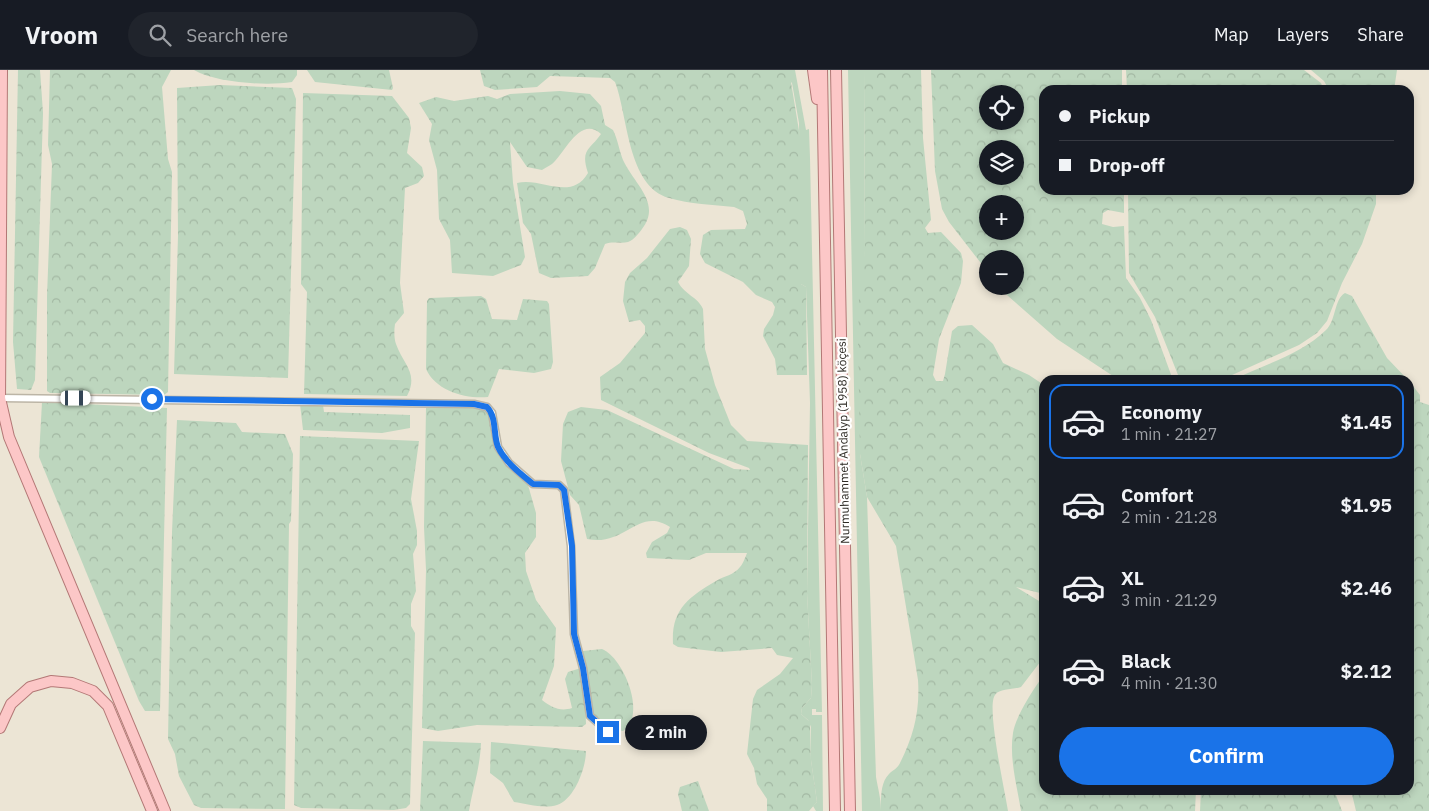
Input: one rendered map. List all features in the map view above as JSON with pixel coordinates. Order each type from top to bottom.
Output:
[{"type":"main road","points":[[0,412],[2,70]]},
{"type":"main road","points":[[813,70],[822,135]]},
{"type":"main road","name":"Nurmuhammet Andalyp (1958) köçesi","points":[[822,70],[835,811]]},
{"type":"main road","name":"Nurmuhammet Andalyp (1958) köçesi","points":[[836,70],[850,811]]},
{"type":"main road","points":[[0,398],[9,437],[165,811]]},
{"type":"main road","points":[[0,728],[11,704],[30,687],[51,681],[72,682],[92,692],[108,706],[152,811]]},
{"type":"street","points":[[0,398],[474,404],[487,407],[492,413],[498,447],[509,463],[533,484],[559,485],[564,490],[572,546],[574,634],[583,668],[590,716],[608,732]]},
{"type":"green space","points":[[18,70],[40,70],[43,113],[35,380],[31,390],[17,389],[13,342]]},
{"type":"green space","points":[[50,70],[171,70],[162,87],[168,159],[172,172],[168,392],[164,395],[50,393],[47,391],[47,296],[52,164],[48,145]]},
{"type":"green space","points":[[194,70],[297,70],[297,75],[292,82],[269,84],[228,81]]},
{"type":"green space","points":[[307,70],[389,70],[393,88],[392,90],[315,82]]},
{"type":"green space","points":[[480,70],[789,70],[801,143],[801,284],[806,287],[807,375],[777,375],[775,359],[763,336],[764,329],[773,315],[775,307],[772,302],[756,295],[743,282],[705,263],[700,254],[703,235],[711,230],[745,229],[747,224],[743,211],[734,207],[677,200],[655,191],[637,165],[615,82],[610,78],[550,76],[537,87],[495,90],[484,86]]},
{"type":"green space","points":[[789,70],[795,70],[806,130],[809,129],[822,712],[816,712],[816,709],[812,709],[812,715],[822,715],[823,811],[816,811],[813,806],[817,802],[811,760],[811,727],[808,720],[801,714],[802,708],[811,698],[812,685],[807,593],[810,403],[806,287],[801,284],[799,123],[792,83],[789,80]]},
{"type":"green space","points":[[848,70],[864,70],[865,250],[860,454],[867,497],[876,777],[881,811],[862,811]]},
{"type":"green space","points":[[864,70],[921,70],[923,138],[931,220],[925,228],[928,233],[941,232],[961,253],[963,261],[961,283],[939,339],[933,375],[936,381],[943,381],[952,331],[958,326],[972,325],[993,344],[1003,363],[1039,382],[1039,593],[1016,587],[1039,601],[1039,664],[1021,687],[997,693],[993,703],[994,732],[1008,811],[881,811],[884,782],[889,774],[899,765],[915,723],[918,702],[918,680],[896,546],[867,497],[860,454],[859,295],[865,250]]},
{"type":"green space","points":[[931,70],[1122,70],[1122,85],[1039,85],[1039,195],[1124,195],[1124,213],[1108,210],[1103,213],[1102,224],[1113,227],[1124,226],[1126,278],[1140,298],[1151,320],[1171,375],[1111,375],[1057,339],[1007,295],[1024,295],[1024,250],[979,250],[979,261],[949,222],[942,209],[935,171]]},
{"type":"green space","points":[[1126,70],[1304,70],[1322,85],[1127,85]]},
{"type":"green space","points":[[1311,70],[1397,70],[1395,85],[1326,85]]},
{"type":"green space","points":[[220,85],[292,88],[296,99],[288,378],[174,374],[178,236],[177,88]]},
{"type":"green space","points":[[560,91],[590,94],[601,106],[605,125],[613,130],[623,160],[648,202],[647,220],[642,229],[628,242],[605,244],[595,268],[588,276],[551,278],[539,273],[531,234],[523,223],[517,183],[527,182],[565,187],[581,182],[588,173],[585,159],[587,150],[601,134],[593,129],[586,129],[580,132],[552,164],[542,170],[527,167],[510,142],[513,183],[525,257],[521,265],[493,276],[452,273],[450,240],[439,219],[437,170],[429,140],[432,124],[419,103],[436,97],[454,101],[488,96],[497,99],[510,94]]},
{"type":"green space","points":[[303,93],[392,96],[409,118],[411,128],[407,153],[422,167],[424,176],[418,183],[405,188],[400,283],[404,313],[395,324],[394,332],[396,344],[411,375],[407,396],[304,394],[307,292],[301,284]]},
{"type":"green space","points":[[1128,195],[1376,195],[1376,204],[1362,244],[1342,283],[1327,321],[1317,333],[1299,345],[1232,375],[1178,375],[1155,317],[1129,273]]},
{"type":"green space","points":[[680,227],[687,230],[691,239],[689,266],[678,282],[703,309],[705,349],[715,385],[731,425],[747,441],[808,445],[807,593],[812,685],[811,698],[802,708],[801,714],[810,722],[811,760],[817,802],[809,811],[767,811],[767,799],[757,784],[754,768],[747,754],[753,699],[757,690],[780,674],[793,658],[777,655],[772,648],[721,652],[678,647],[673,644],[675,622],[684,605],[706,587],[738,570],[747,553],[706,553],[689,560],[647,558],[646,553],[652,542],[667,533],[670,527],[659,522],[649,521],[612,538],[600,540],[587,539],[579,505],[570,495],[561,461],[563,424],[568,412],[581,407],[607,410],[734,469],[750,470],[709,453],[601,400],[600,377],[620,363],[645,333],[645,326],[640,320],[629,322],[623,301],[625,282],[630,273],[647,258],[670,229]]},
{"type":"green space","points":[[1345,293],[1352,296],[1387,358],[1403,375],[1244,375],[1306,346],[1326,330],[1332,321],[1341,296]]},
{"type":"green space","points":[[481,296],[486,299],[492,319],[517,320],[523,299],[547,301],[549,304],[553,362],[551,369],[534,373],[499,369],[488,397],[470,397],[444,388],[431,377],[426,369],[427,301],[429,298]]},
{"type":"green space","points":[[1414,387],[1420,395],[1420,402],[1429,405],[1429,811],[1356,811],[1352,795],[1414,795]]},
{"type":"green space","points":[[42,402],[167,408],[160,711],[145,711],[139,701],[39,457]]},
{"type":"green space","points":[[300,404],[323,405],[324,412],[410,415],[410,428],[382,433],[303,430]]},
{"type":"green space","points":[[477,407],[486,409],[490,413],[493,436],[499,456],[528,485],[536,513],[536,537],[525,553],[526,571],[536,600],[556,628],[554,666],[542,700],[556,708],[572,708],[565,679],[568,672],[581,668],[586,724],[582,727],[477,725],[438,731],[422,728],[426,570],[424,527],[426,408]]},
{"type":"green space","points":[[177,420],[236,423],[242,432],[285,434],[293,454],[291,521],[289,524],[285,809],[201,808],[194,805],[179,776],[175,754],[168,739],[172,532]]},
{"type":"green space","points":[[300,436],[419,441],[411,499],[417,531],[417,545],[413,554],[416,591],[411,604],[411,626],[415,633],[410,804],[406,808],[394,810],[301,808],[294,805]]},
{"type":"green space","points":[[602,649],[610,654],[618,664],[630,688],[633,713],[630,724],[623,731],[611,729],[599,722],[593,714],[583,651]]},
{"type":"green space","points":[[1039,682],[1039,795],[1196,795],[1195,811],[1021,811],[1013,762],[1012,743],[1013,733],[1021,710]]},
{"type":"green space","points":[[423,741],[481,743],[478,769],[469,811],[420,811]]},
{"type":"green space","points":[[491,742],[586,751],[582,774],[569,796],[557,805],[541,806],[514,802],[503,783],[490,773]]},
{"type":"green space","points":[[698,781],[709,811],[682,811],[678,794],[680,787]]},
{"type":"green space","points":[[1201,795],[1336,795],[1342,811],[1200,811]]},
{"type":"route","points":[[152,399],[474,404],[487,407],[492,413],[498,447],[509,463],[533,484],[559,485],[566,495],[572,546],[572,627],[583,668],[590,716],[593,721],[608,732]]}]
